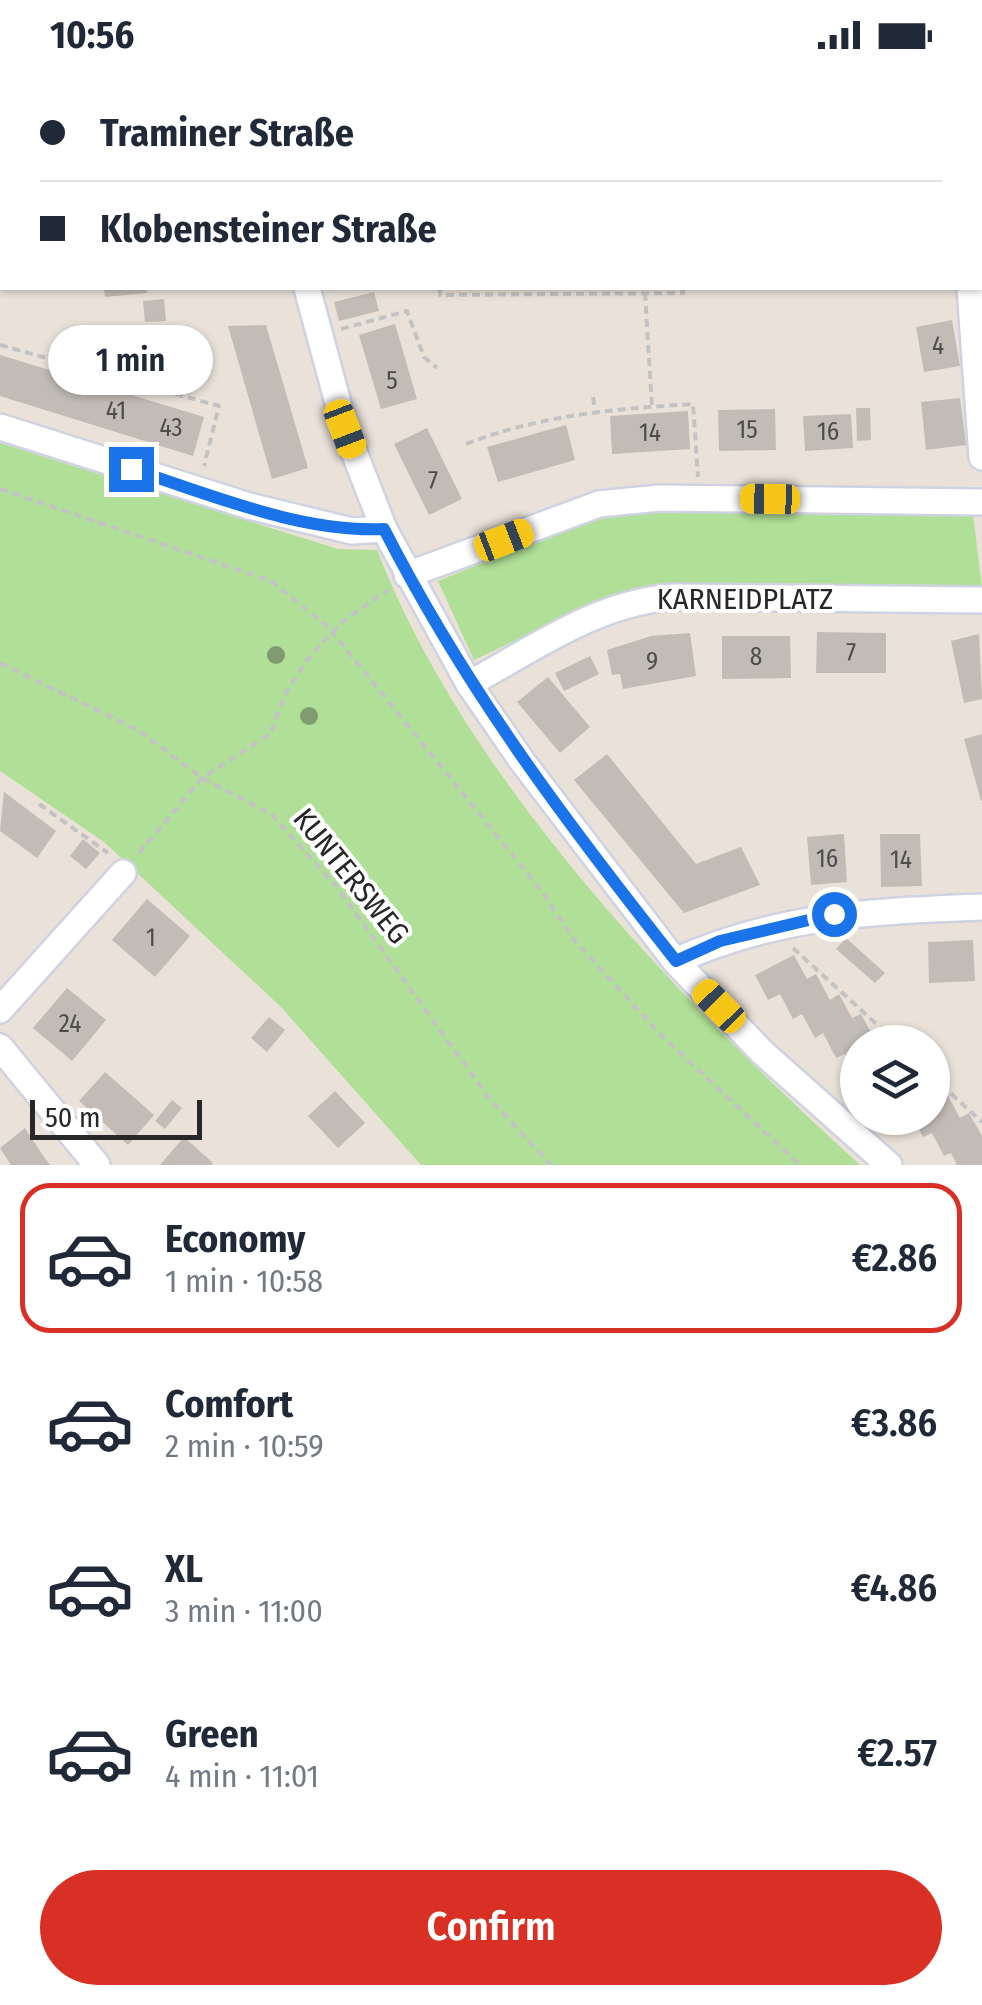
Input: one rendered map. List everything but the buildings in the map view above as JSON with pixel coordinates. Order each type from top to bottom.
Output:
[{"type":"street","points":[[309,290],[345,429],[384,529],[469,684],[522,761],[676,961],[762,1052],[890,1165]]},
{"type":"street","points":[[970,290],[982,457]]},
{"type":"street","points":[[0,427],[197,490],[352,531],[384,529]]},
{"type":"street","points":[[408,575],[599,504],[700,498],[982,502]]},
{"type":"street","name":"KARNEIDPLATZ","points":[[469,684],[586,620],[629,602],[674,597],[982,600]]},
{"type":"street","points":[[0,1010],[124,873]]},
{"type":"street","points":[[676,961],[720,941],[834,914],[982,907]]},
{"type":"street","points":[[0,1048],[97,1165]]},
{"type":"path","points":[[440,290],[440,295],[645,294],[683,290]]},
{"type":"path","points":[[645,294],[652,406]]},
{"type":"path","points":[[340,330],[408,311],[424,357],[437,368]]},
{"type":"path","points":[[0,345],[219,406],[197,490]]},
{"type":"path","points":[[594,397],[595,410]]},
{"type":"path","points":[[466,444],[518,424],[595,410],[693,404],[700,498]]},
{"type":"path","points":[[0,488],[270,581],[333,632],[540,889],[574,940],[662,1036],[800,1165]]},
{"type":"path","points":[[39,804],[105,848],[124,873],[202,778],[270,734],[287,690],[333,632],[408,575]]},
{"type":"path","name":"KUNTERSWEG","points":[[0,663],[138,730],[202,778],[272,814],[336,886],[489,1098],[551,1165]]},
{"type":"path","points":[[790,946],[877,1025]]},
{"type":"path","points":[[950,1093],[982,1122]]},
{"type":"green space","points":[[0,443],[338,549],[377,550],[416,636],[465,721],[584,882],[720,1031],[860,1165],[421,1165],[281,1007],[104,842],[0,771]]},
{"type":"green space","points":[[666,509],[973,514],[982,588],[667,588],[595,603],[474,660],[438,581],[599,515]]},
{"type":"route","points":[[131,469],[249,506],[352,531],[384,529],[469,684],[522,761],[676,961],[720,941],[834,914]]}]
